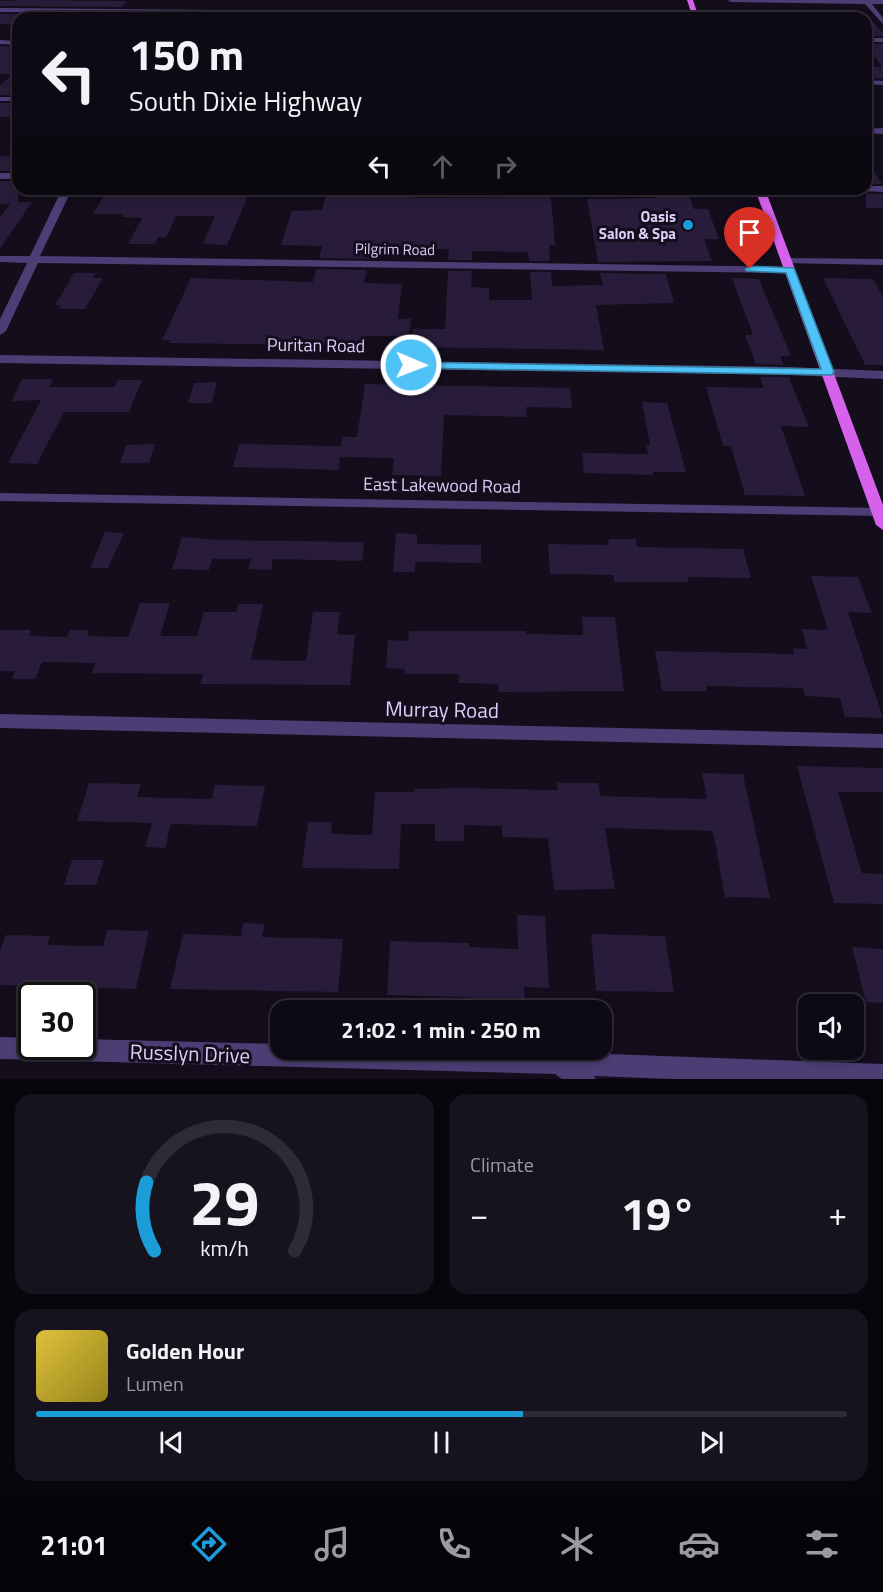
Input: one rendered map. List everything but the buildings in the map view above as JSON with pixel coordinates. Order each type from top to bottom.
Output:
[{"type":"main road","points":[[762,195],[881,516]]},
{"type":"street","points":[[731,0],[883,2]]},
{"type":"street","points":[[866,1],[883,22]]},
{"type":"street","points":[[0,10],[60,12]]},
{"type":"street","points":[[0,331],[64,195]]},
{"type":"street","name":"Pilgrim Road","points":[[0,259],[788,265],[883,262]]},
{"type":"street","name":"Puritan Road","points":[[0,359],[828,372],[883,375]]},
{"type":"street","name":"East Lakewood Road","points":[[0,497],[881,516]]},
{"type":"street","name":"Murray Road","points":[[0,722],[883,741]]},
{"type":"street","name":"Russlyn Drive","points":[[0,1048],[559,1063],[883,1076]]},
{"type":"street","points":[[559,1063],[584,1079]]},
{"type":"place","name":"Oasis Salon & Spa","points":[[688,225]]},
{"type":"route","points":[[411,365],[828,372],[790,270],[750,269]]}]
